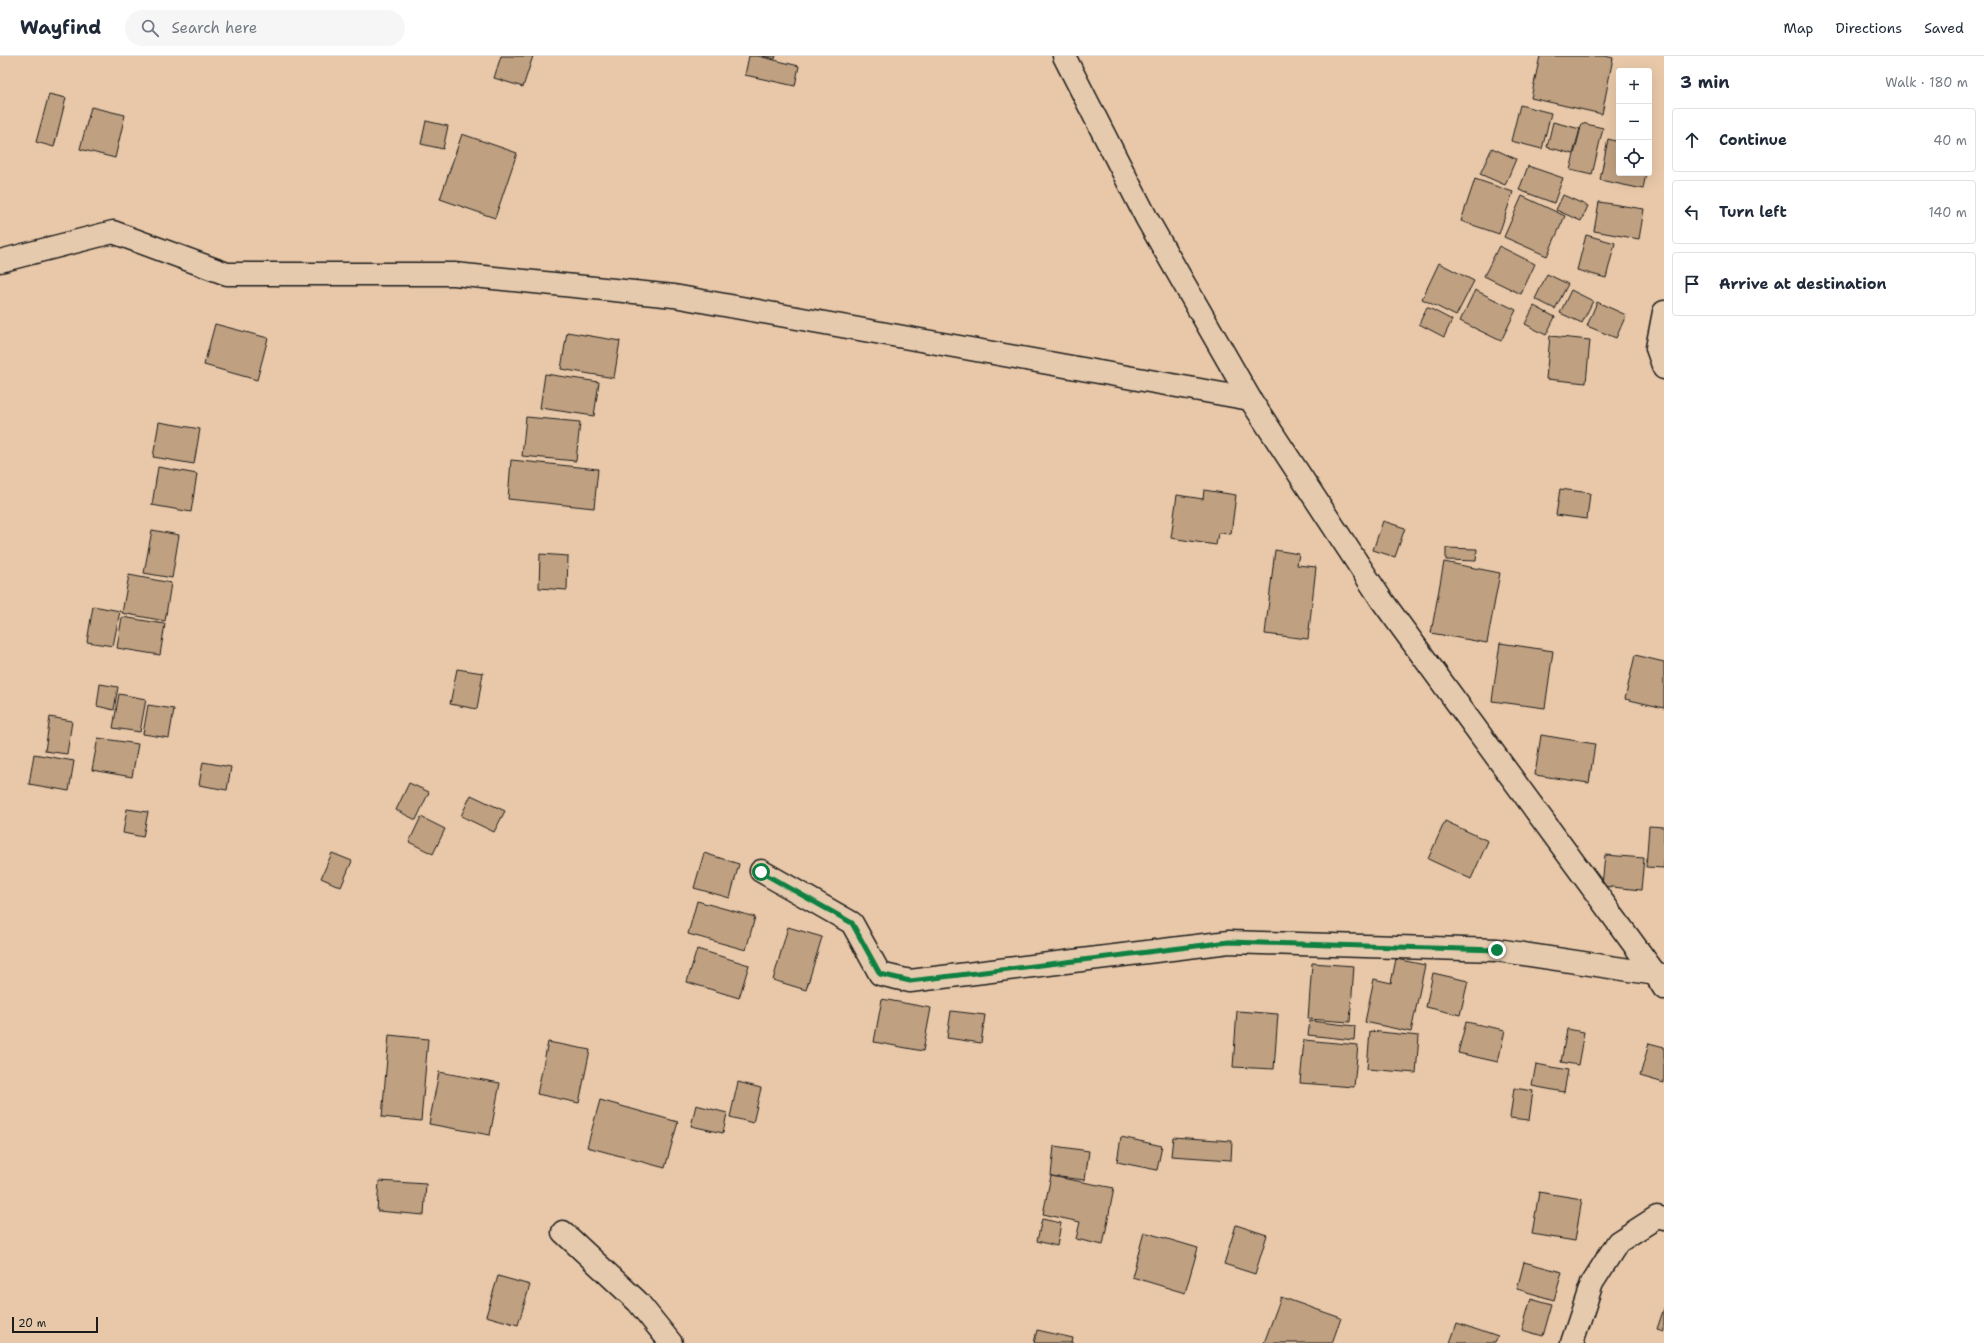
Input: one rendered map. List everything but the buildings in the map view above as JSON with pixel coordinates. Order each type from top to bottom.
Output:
[{"type":"street","points":[[1064,56],[1147,219],[1250,399],[1381,599],[1661,978]]},
{"type":"street","points":[[0,261],[113,232],[227,274],[454,274],[674,296],[1250,399]]},
{"type":"street","points":[[1664,312],[1657,348],[1664,368]]},
{"type":"street","points":[[761,872],[852,923],[880,974],[910,981],[1229,942],[1497,950],[1661,978]]},
{"type":"street","points":[[1572,1343],[1592,1283],[1618,1242],[1657,1217],[1664,1219]]},
{"type":"street","points":[[563,1232],[638,1302],[671,1343]]},
{"type":"route","points":[[761,872],[852,923],[880,974],[910,981],[945,978],[1229,942],[1497,950]]}]
